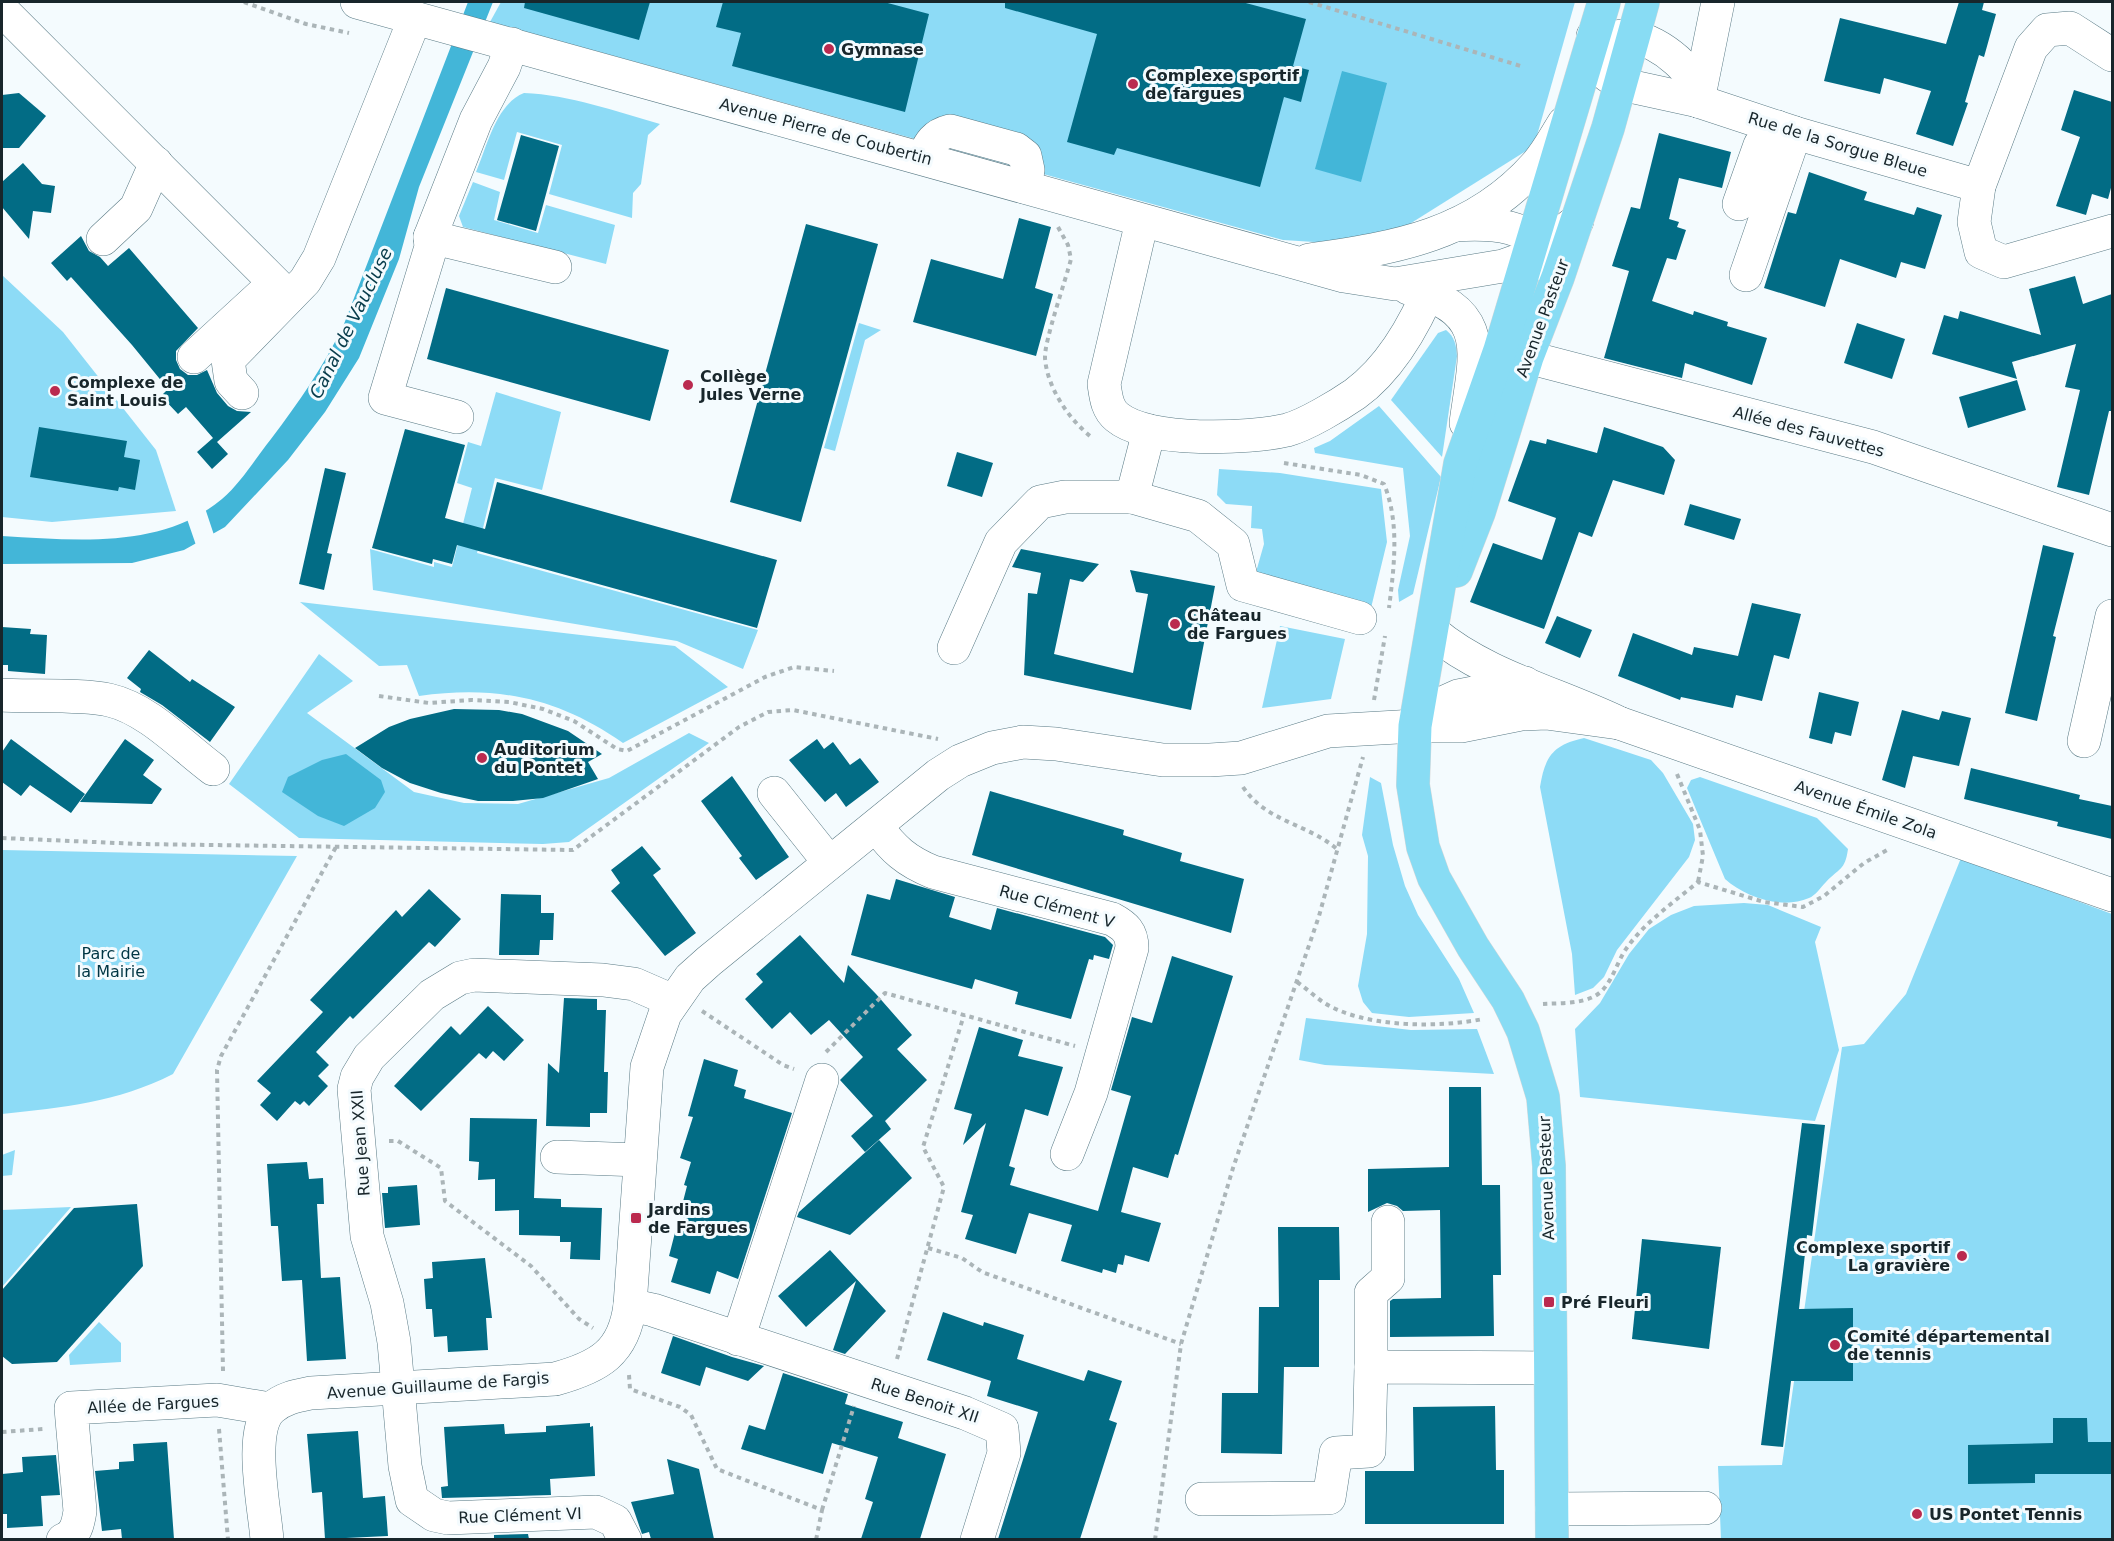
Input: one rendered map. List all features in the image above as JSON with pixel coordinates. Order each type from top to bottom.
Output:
[{"type":"main road","points":[[1534,250],[1569,116],[1590,54],[1604,2]]},
{"type":"main road","name":"Avenue Pasteur","points":[[1552,1524],[1547,1129],[1533,1059],[1514,1012],[1439,888],[1423,847],[1413,785],[1415,726],[1433,632],[1460,464],[1520,349],[1577,221],[1620,84],[1642,2]]},
{"type":"main road","name":"Avenue Pasteur","points":[[1433,632],[1479,512],[1520,349]]},
{"type":"street","name":"Avenue Pierre de Coubertin","points":[[357,2],[923,157],[1142,221],[1344,276],[1395,285],[1431,286],[1503,266],[1534,250],[1577,221]]},
{"type":"street","points":[[1698,101],[1718,2]]},
{"type":"street","points":[[2,10],[282,290]]},
{"type":"street","points":[[194,357],[282,290],[305,281],[318,258],[350,185],[415,18]]},
{"type":"street","points":[[2112,55],[2070,28],[2047,30],[2031,48],[1979,186],[1974,222],[1981,252],[2004,262],[2112,231]]},
{"type":"street","points":[[1620,84],[1607,75],[1599,61],[1590,54],[1618,34],[1650,43],[1685,67],[1695,81],[1698,101]]},
{"type":"street","points":[[457,417],[386,398],[431,247],[430,237],[476,120],[504,67],[512,44]]},
{"type":"street","name":"Rue de la Sorgue Bleue","points":[[1620,84],[1698,101],[1786,130],[1979,186]]},
{"type":"street","name":"Avenue Pierre de Coubertin","points":[[1295,261],[1390,248],[1455,225],[1507,192],[1537,164],[1569,116]]},
{"type":"street","points":[[1739,204],[1760,145],[1786,130]]},
{"type":"street","points":[[1746,275],[1786,130]]},
{"type":"street","points":[[103,239],[136,208],[156,164]]},
{"type":"street","points":[[1142,221],[1104,384],[1108,404],[1115,416],[1128,425],[1149,431],[1230,435],[1288,429],[1341,402],[1372,380],[1392,356],[1431,286],[1446,300],[1473,335],[1475,362],[1460,464]]},
{"type":"street","name":"Avenue Pierre de Coubertin","points":[[1455,225],[1489,223],[1507,225],[1520,231],[1534,250]]},
{"type":"street","points":[[430,237],[555,267]]},
{"type":"street","points":[[1520,349],[1547,273],[1546,261],[1534,250]]},
{"type":"street","points":[[242,393],[231,381],[228,360],[282,290]]},
{"type":"street","name":"Allée des Fauvettes","points":[[1520,349],[1873,447],[2112,530]]},
{"type":"street","points":[[1131,497],[1149,431]]},
{"type":"street","points":[[954,648],[1001,542],[1040,502],[1065,497],[1131,497],[1198,516],[1233,544],[1243,585],[1378,623]]},
{"type":"street","points":[[2084,741],[2112,616]]},
{"type":"street","name":"Avenue Émile Zola","points":[[1433,632],[1462,653],[1525,683],[1572,700],[1619,723],[2112,895]]},
{"type":"street","points":[[1415,726],[1438,705],[1458,696],[1525,683]]},
{"type":"street","points":[[2,695],[108,700],[126,706],[144,716],[213,769]]},
{"type":"street","name":"Avenue Émile Zola","points":[[1415,726],[1461,726],[1521,714],[1546,713],[1619,723]]},
{"type":"street","name":"Avenue Guillaume de Fargis","points":[[270,1409],[286,1398],[311,1393],[555,1379],[580,1372],[606,1357],[624,1336],[630,1305],[647,1067],[658,1031],[673,1001],[690,978],[709,961],[829,862],[960,761],[992,748],[1023,742],[1056,744],[1163,760],[1241,758],[1328,731],[1415,726]]},
{"type":"street","points":[[774,793],[829,862]]},
{"type":"street","name":"Rue Clément V","points":[[877,826],[900,856],[933,872],[1112,919],[1126,926],[1132,938],[1132,948],[1090,1094],[1067,1154]]},
{"type":"street","name":"Rue Jean XXII","points":[[397,1388],[387,1303],[367,1236],[354,1089],[361,1068],[432,995],[460,978],[474,975],[603,980],[634,984],[673,1001]]},
{"type":"street","points":[[738,1339],[813,1076]]},
{"type":"street","points":[[557,1157],[639,1160]]},
{"type":"street","points":[[1202,1499],[1329,1498],[1336,1453],[1369,1451],[1371,1293],[1388,1278],[1388,1222]]},
{"type":"street","name":"Rue Benoit XII","points":[[630,1305],[653,1310],[993,1422],[1002,1429],[1004,1453],[977,1539]]},
{"type":"street","points":[[1371,1367],[1550,1368]]},
{"type":"street","name":"Rue Clément VI","points":[[397,1388],[408,1488],[412,1500],[419,1506],[434,1515],[448,1518],[596,1512],[615,1521],[626,1539]]},
{"type":"street","name":"Allée de Fargues","points":[[68,1539],[78,1525],[80,1511],[71,1408],[218,1400],[270,1409]]},
{"type":"street","points":[[267,1539],[259,1442],[262,1424],[270,1409]]},
{"type":"street","points":[[1552,1524],[1705,1508]]},
{"type":"path","points":[[244,2],[306,24],[350,34]]},
{"type":"path","points":[[1309,2],[1524,67]]},
{"type":"path","points":[[1052,221],[1059,228],[1068,245],[1071,259],[1045,356],[1061,403],[1075,422],[1094,439]]},
{"type":"path","points":[[1155,1539],[1181,1344],[1233,1168],[1297,981],[1338,850],[1368,729],[1378,623],[1395,555],[1393,514],[1384,484],[1361,475],[1281,463]]},
{"type":"path","points":[[379,696],[429,704],[471,700],[509,702],[543,709],[574,721],[617,749],[627,751],[765,677],[794,667],[834,670]]},
{"type":"path","points":[[2,838],[140,844],[573,850],[739,727],[768,712],[793,710],[942,740],[960,761]]},
{"type":"path","points":[[1297,981],[1324,1003],[1361,1017],[1414,1024],[1479,1020],[1539,1004],[1569,1002],[1594,997],[1609,983],[1625,952],[1645,927],[1698,882],[1703,856],[1700,830],[1681,786],[1675,764]]},
{"type":"path","points":[[1239,781],[1264,811],[1323,837],[1338,850]]},
{"type":"path","points":[[1698,882],[1764,902],[1803,907],[1824,896],[1864,863],[1924,830]]},
{"type":"path","points":[[228,1539],[215,1377],[223,1371],[217,1070],[221,1056],[336,847]]},
{"type":"path","points":[[673,1001],[697,1007],[783,1065],[813,1076],[885,993],[1101,1054]]},
{"type":"path","points":[[822,1510],[876,1384],[928,1248],[944,1187],[923,1147],[964,1015]]},
{"type":"path","points":[[928,1248],[962,1258],[982,1272],[1181,1344]]},
{"type":"green space","name":"Complexe sportif de fargues","points":[[501,2],[1575,2],[1534,146],[1408,225],[1376,237],[1330,243],[1283,240],[490,22]]},
{"type":"green space","points":[[524,93],[575,100],[660,124],[648,135],[641,184],[633,193],[632,218],[549,194],[562,145],[517,132],[504,180],[476,172],[499,116],[506,106]]},
{"type":"green space","points":[[473,182],[500,192],[494,220],[538,233],[546,205],[615,225],[606,264],[463,227],[459,216]]},
{"type":"green space","name":"Complexe de Saint Louis","points":[[2,275],[63,332],[156,450],[176,511],[52,522],[2,517]]},
{"type":"green space","points":[[859,323],[881,330],[865,340],[835,451],[824,448]]},
{"type":"green space","points":[[1446,330],[1454,342],[1457,356],[1442,457],[1391,400],[1438,333]]},
{"type":"green space","points":[[496,392],[561,412],[542,490],[495,478],[477,553],[758,630],[743,669],[677,641],[373,590],[370,549],[434,567],[434,562],[452,567],[472,488],[457,483],[468,442],[481,446]]},
{"type":"green space","points":[[1379,406],[1441,477],[1413,594],[1399,602],[1398,590],[1410,536],[1403,468],[1315,453],[1314,448],[1330,441]]},
{"type":"green space","points":[[1219,469],[1280,473],[1381,489],[1387,542],[1371,608],[1254,579],[1264,544],[1262,529],[1251,528],[1252,506],[1226,504],[1217,495]]},
{"type":"green space","points":[[300,602],[675,646],[728,687],[623,743],[575,715],[526,698],[475,692],[419,696],[407,665],[379,666]]},
{"type":"green space","points":[[1280,626],[1345,639],[1331,699],[1262,708]]},
{"type":"green space","points":[[319,654],[353,681],[307,713],[414,792],[464,803],[518,804],[609,778],[689,733],[709,743],[569,842],[543,844],[299,838],[229,784]]},
{"type":"green space","points":[[1584,738],[1651,760],[1663,773],[1693,824],[1695,840],[1689,857],[1617,950],[1604,977],[1593,988],[1575,995],[1572,954],[1540,787],[1545,767],[1552,754],[1565,744]]},
{"type":"green space","points":[[1370,777],[1381,783],[1393,845],[1405,886],[1418,915],[1459,979],[1474,1013],[1409,1017],[1372,1013],[1363,1002],[1358,986],[1367,934],[1368,856],[1362,835]]},
{"type":"green space","points":[[1700,777],[1817,818],[1848,849],[1843,865],[1809,898],[1787,903],[1764,900],[1733,885],[1725,879],[1687,788],[1691,780]]},
{"type":"green space","name":"Parc de la Mairie","points":[[2,850],[297,856],[173,1074],[131,1092],[110,1098],[2,1114]]},
{"type":"green space","name":"Complexe sportif La gravière","points":[[1961,858],[2112,914],[2112,1539],[1721,1539],[1718,1466],[1782,1465],[1842,1047],[1864,1044],[1906,994]]},
{"type":"green space","points":[[1744,903],[1768,905],[1821,927],[1815,942],[1839,1050],[1815,1121],[1580,1097],[1575,1029],[1600,1003],[1629,954],[1649,929],[1671,915],[1694,906]]},
{"type":"green space","points":[[1306,1018],[1411,1030],[1477,1029],[1494,1074],[1325,1065],[1299,1060]]},
{"type":"green space","points":[[15,1150],[12,1175],[2,1176],[2,1155]]},
{"type":"green space","points":[[71,1207],[2,1287],[2,1210]]},
{"type":"green space","points":[[99,1322],[121,1343],[121,1362],[70,1365],[69,1355]]},
{"type":"water","name":"Canal de Vaucluse","points":[[468,2],[493,2],[419,187],[399,259],[359,358],[325,412],[288,460],[225,527],[184,550],[132,563],[2,564],[2,536],[88,539],[145,534],[172,527],[198,515],[222,499],[242,478],[310,383],[344,324]]},
{"type":"water","points":[[1342,71],[1387,83],[1361,182],[1315,169]]},
{"type":"water","points":[[346,754],[381,780],[385,792],[375,808],[344,826],[318,816],[282,792],[288,777],[322,760]]},
{"type":"pier","points":[[205,508],[215,538],[197,548],[187,519]]},
{"type":"building","points":[[525,2],[650,2],[639,40],[524,8]]},
{"type":"building","name":"Gymnase","points":[[723,2],[884,2],[929,14],[905,112],[732,66],[741,33],[716,27]]},
{"type":"building","points":[[1005,2],[1242,2],[1306,19],[1293,66],[1309,70],[1301,102],[1284,97],[1260,187],[1117,148],[1114,155],[1067,142],[1097,34],[1005,8]]},
{"type":"building","points":[[1959,2],[1984,2],[1982,10],[1996,14],[1984,57],[1979,55],[1965,102],[1968,103],[1953,146],[1916,134],[1931,91],[1884,78],[1880,94],[1824,81],[1840,18],[1946,44]]},
{"type":"building","points":[[2074,90],[2112,102],[2112,184],[2108,199],[2092,194],[2086,215],[2056,206],[2080,137],[2061,130]]},
{"type":"building","points":[[19,93],[46,116],[19,148],[2,148],[2,95]]},
{"type":"building","points":[[1659,133],[1731,152],[1722,188],[1679,178],[1669,219],[1679,222],[1677,227],[1686,230],[1676,260],[1667,258],[1652,301],[1693,315],[1694,311],[1728,322],[1727,326],[1767,338],[1752,385],[1685,363],[1682,378],[1604,358],[1629,271],[1612,266],[1631,207],[1640,209]]},
{"type":"building","points":[[521,135],[559,146],[536,231],[497,220]]},
{"type":"building","points":[[23,163],[42,184],[55,186],[51,213],[33,211],[29,239],[2,207],[2,182]]},
{"type":"building","points":[[1809,172],[1867,192],[1864,200],[1914,215],[1917,207],[1942,215],[1925,269],[1901,262],[1896,278],[1840,259],[1825,307],[1764,288],[1788,212],[1796,214]]},
{"type":"building","points":[[1019,218],[1051,227],[1035,288],[1053,294],[1036,356],[913,322],[931,259],[1003,279]]},
{"type":"building","points":[[806,224],[878,244],[801,522],[730,502]]},
{"type":"building","points":[[81,236],[89,251],[100,257],[108,266],[129,248],[198,328],[176,351],[176,360],[180,369],[188,375],[197,375],[207,370],[217,393],[228,406],[237,411],[251,412],[217,442],[228,454],[212,469],[197,452],[213,438],[186,407],[178,414],[161,396],[168,389],[132,345],[71,277],[67,281],[51,263]]},
{"type":"building","points":[[2075,276],[2083,304],[2112,294],[2112,411],[2109,411],[2089,495],[2057,487],[2080,390],[2065,387],[2076,344],[2012,362],[2017,379],[1932,354],[1944,315],[1958,319],[1960,311],[2041,335],[2029,289]]},
{"type":"building","points":[[446,288],[669,350],[650,421],[427,359]]},
{"type":"building","points":[[1857,323],[1905,339],[1892,379],[1844,363]]},
{"type":"building","points":[[2017,380],[2026,410],[1968,428],[1959,397]]},
{"type":"building","points":[[39,427],[127,441],[124,457],[140,460],[135,490],[119,487],[118,491],[30,477]]},
{"type":"building","points":[[1604,427],[1663,447],[1675,460],[1664,495],[1613,480],[1592,537],[1579,532],[1544,629],[1470,602],[1493,543],[1542,560],[1556,518],[1508,501],[1530,440],[1546,444],[1547,439],[1597,453]]},
{"type":"building","points":[[405,429],[465,445],[445,518],[485,529],[497,482],[777,560],[757,628],[457,545],[452,564],[433,559],[432,564],[372,548]]},
{"type":"building","points":[[957,452],[993,463],[982,497],[947,486]]},
{"type":"building","points":[[325,468],[346,473],[327,553],[332,554],[324,590],[299,584]]},
{"type":"building","points":[[1690,504],[1741,519],[1734,540],[1684,525]]},
{"type":"building","points":[[2043,545],[2074,553],[2053,636],[2056,637],[2037,721],[2005,713]]},
{"type":"building","name":"Château de Fargues","points":[[1021,549],[1099,564],[1083,582],[1070,579],[1054,654],[1133,673],[1148,594],[1136,592],[1130,570],[1215,586],[1191,710],[1024,675],[1028,593],[1037,594],[1041,573],[1012,567]]},
{"type":"building","points":[[1752,603],[1801,614],[1789,659],[1774,655],[1762,701],[1736,695],[1733,708],[1681,697],[1680,700],[1618,676],[1633,633],[1692,655],[1694,647],[1738,656]]},
{"type":"building","points":[[1557,616],[1592,630],[1580,658],[1545,643]]},
{"type":"building","points":[[2,627],[31,629],[30,634],[47,635],[45,674],[8,671],[8,665],[2,665]]},
{"type":"building","points":[[149,650],[190,682],[192,679],[235,707],[210,742],[162,705],[140,692],[141,689],[127,678]]},
{"type":"building","points":[[1819,692],[1859,702],[1851,736],[1835,732],[1832,744],[1809,738]]},
{"type":"building","name":"Auditorium du Pontet","points":[[454,709],[499,710],[522,714],[568,731],[602,754],[588,762],[598,779],[543,798],[478,801],[410,783],[382,768],[355,748],[389,727],[410,719]]},
{"type":"building","points":[[1902,710],[1939,720],[1942,711],[1971,718],[1959,766],[1913,756],[1905,788],[1882,780]]},
{"type":"building","points":[[11,739],[85,794],[71,813],[30,785],[21,796],[2,782],[2,752]]},
{"type":"building","points":[[125,739],[154,760],[143,775],[162,789],[152,804],[80,802]]},
{"type":"building","points":[[817,739],[824,749],[833,742],[850,765],[860,758],[879,782],[846,807],[836,793],[825,802],[789,760]]},
{"type":"building","points":[[1971,768],[2080,795],[2079,799],[2112,806],[2112,839],[2057,826],[2058,822],[1964,799]]},
{"type":"building","points":[[732,776],[789,857],[756,880],[739,858],[742,856],[701,801]]},
{"type":"building","points":[[990,791],[1124,830],[1123,835],[1182,853],[1180,861],[1244,879],[1231,933],[972,855]]},
{"type":"building","points":[[642,846],[661,869],[653,875],[696,933],[665,956],[611,891],[620,883],[611,870]]},
{"type":"building","points":[[896,879],[955,897],[949,917],[991,930],[997,908],[1105,937],[1113,945],[1109,959],[1094,955],[1093,960],[1089,959],[1071,1019],[1015,1004],[1018,992],[975,979],[972,989],[851,955],[867,894],[890,900]]},
{"type":"building","points":[[429,889],[461,919],[435,947],[429,942],[353,1019],[350,1016],[316,1052],[329,1065],[318,1076],[328,1086],[309,1106],[304,1101],[300,1105],[295,1101],[277,1121],[260,1105],[271,1093],[257,1081],[323,1012],[310,1000],[396,910],[402,917]]},
{"type":"building","points":[[501,894],[541,895],[541,913],[554,913],[553,940],[540,940],[539,955],[499,955]]},
{"type":"building","points":[[800,935],[844,983],[848,965],[912,1035],[897,1049],[927,1080],[885,1121],[891,1129],[865,1152],[851,1136],[873,1116],[840,1080],[863,1057],[829,1020],[811,1035],[790,1012],[772,1029],[745,999],[763,982],[756,974]]},
{"type":"building","points":[[1172,956],[1233,976],[1178,1155],[1175,1154],[1168,1178],[1133,1167],[1121,1212],[1161,1223],[1149,1262],[1125,1255],[1123,1265],[1118,1264],[1116,1273],[1103,1269],[1102,1273],[1061,1261],[1072,1225],[1029,1213],[1016,1254],[965,1239],[973,1215],[961,1212],[986,1123],[963,1145],[972,1114],[954,1109],[979,1027],[1023,1040],[1018,1056],[1063,1067],[1048,1116],[1025,1109],[1009,1166],[1015,1168],[1010,1185],[1098,1211],[1131,1096],[1111,1090],[1132,1017],[1152,1023]]},
{"type":"building","points":[[564,998],[597,999],[597,1010],[606,1010],[604,1072],[608,1072],[607,1113],[590,1113],[590,1127],[546,1126],[548,1063],[559,1073]]},
{"type":"building","points":[[488,1006],[524,1040],[504,1061],[493,1051],[486,1059],[479,1053],[421,1111],[394,1086],[451,1026],[460,1035]]},
{"type":"building","points":[[704,1059],[738,1070],[734,1086],[746,1090],[744,1098],[792,1113],[738,1279],[717,1271],[710,1294],[671,1282],[678,1259],[669,1256],[691,1162],[680,1158],[693,1117],[688,1116]]},
{"type":"building","points":[[1449,1087],[1481,1087],[1482,1185],[1500,1185],[1501,1275],[1493,1275],[1494,1336],[1390,1337],[1390,1301],[1393,1299],[1441,1298],[1440,1210],[1403,1211],[1387,1203],[1368,1212],[1368,1169],[1449,1167]]},
{"type":"building","points":[[470,1118],[537,1119],[534,1198],[561,1199],[561,1207],[602,1208],[600,1260],[570,1259],[571,1242],[560,1242],[560,1236],[519,1235],[519,1210],[495,1211],[495,1179],[478,1180],[479,1162],[469,1161]]},
{"type":"building","points":[[1802,1123],[1825,1125],[1812,1236],[1807,1235],[1799,1309],[1853,1308],[1853,1381],[1791,1381],[1783,1447],[1761,1445]]},
{"type":"building","points":[[879,1140],[912,1178],[850,1235],[797,1217],[799,1212]]},
{"type":"building","points":[[307,1162],[309,1179],[323,1178],[324,1204],[317,1204],[321,1278],[340,1277],[346,1359],[307,1361],[302,1280],[282,1281],[278,1226],[271,1226],[267,1164]]},
{"type":"building","points":[[417,1185],[420,1225],[385,1228],[382,1193],[388,1193],[388,1187]]},
{"type":"building","points":[[137,1204],[143,1266],[57,1362],[12,1364],[2,1356],[2,1290],[74,1208]]},
{"type":"building","points":[[1278,1227],[1339,1227],[1340,1280],[1319,1280],[1319,1367],[1284,1367],[1282,1454],[1221,1453],[1222,1393],[1258,1393],[1259,1307],[1279,1307]]},
{"type":"building","points":[[1642,1239],[1721,1247],[1709,1349],[1632,1339]]},
{"type":"building","points":[[830,1250],[886,1311],[845,1354],[833,1350],[856,1281],[806,1327],[778,1296]]},
{"type":"building","points":[[485,1258],[492,1318],[486,1318],[488,1350],[448,1352],[447,1336],[434,1337],[432,1309],[426,1309],[424,1279],[433,1278],[432,1262]]},
{"type":"building","points":[[943,1312],[983,1326],[984,1322],[1024,1335],[1017,1359],[1084,1381],[1088,1370],[1122,1381],[1109,1420],[1117,1423],[1080,1539],[998,1539],[1038,1412],[987,1396],[991,1381],[927,1360]]},
{"type":"building","points":[[673,1336],[764,1366],[748,1381],[706,1367],[700,1386],[661,1373]]},
{"type":"building","points":[[783,1373],[848,1394],[845,1404],[903,1422],[898,1438],[946,1454],[920,1539],[861,1539],[873,1502],[865,1499],[878,1457],[832,1443],[823,1474],[741,1449],[749,1425],[765,1430]]},
{"type":"building","points":[[1495,1406],[1496,1470],[1504,1470],[1504,1524],[1365,1524],[1365,1471],[1414,1471],[1413,1407]]},
{"type":"building","points":[[2053,1418],[2087,1418],[2088,1442],[2112,1442],[2112,1474],[2035,1474],[2035,1483],[1968,1484],[1968,1445],[2053,1443]]},
{"type":"building","points":[[590,1423],[590,1427],[593,1426],[595,1476],[550,1479],[551,1495],[442,1498],[441,1487],[448,1486],[444,1427],[504,1424],[505,1434],[546,1432],[546,1426]]},
{"type":"building","points":[[358,1431],[363,1498],[385,1496],[388,1536],[325,1539],[322,1492],[312,1493],[307,1434]]},
{"type":"building","points":[[167,1442],[174,1539],[122,1539],[121,1529],[102,1531],[95,1471],[119,1469],[119,1462],[134,1461],[133,1444]]},
{"type":"building","points":[[56,1455],[60,1495],[41,1496],[43,1526],[7,1528],[7,1514],[2,1514],[2,1474],[23,1472],[22,1457]]},
{"type":"building","points":[[667,1459],[699,1469],[714,1539],[651,1539],[649,1532],[642,1534],[631,1502],[674,1494]]},
{"type":"building","points":[[528,1534],[529,1539],[494,1539],[494,1535]]},
{"type":"place","name":"Gymnase","points":[[829,49]]},
{"type":"place","name":"Complexe sportif de fargues","points":[[1133,84]]},
{"type":"place","name":"Collège Jules Verne","points":[[688,385]]},
{"type":"place","name":"Complexe de Saint Louis","points":[[55,391]]},
{"type":"place","name":"Château de Fargues","points":[[1175,624]]},
{"type":"place","name":"Auditorium du Pontet","points":[[482,758]]},
{"type":"place","name":"Jardins de Fargues","points":[[636,1218]]},
{"type":"place","name":"Complexe sportif La gravière","points":[[1962,1256]]},
{"type":"place","name":"Pré Fleuri","points":[[1549,1302]]},
{"type":"place","name":"Comité départemental de tennis","points":[[1835,1345]]},
{"type":"place","name":"US Pontet Tennis","points":[[1917,1514]]}]
